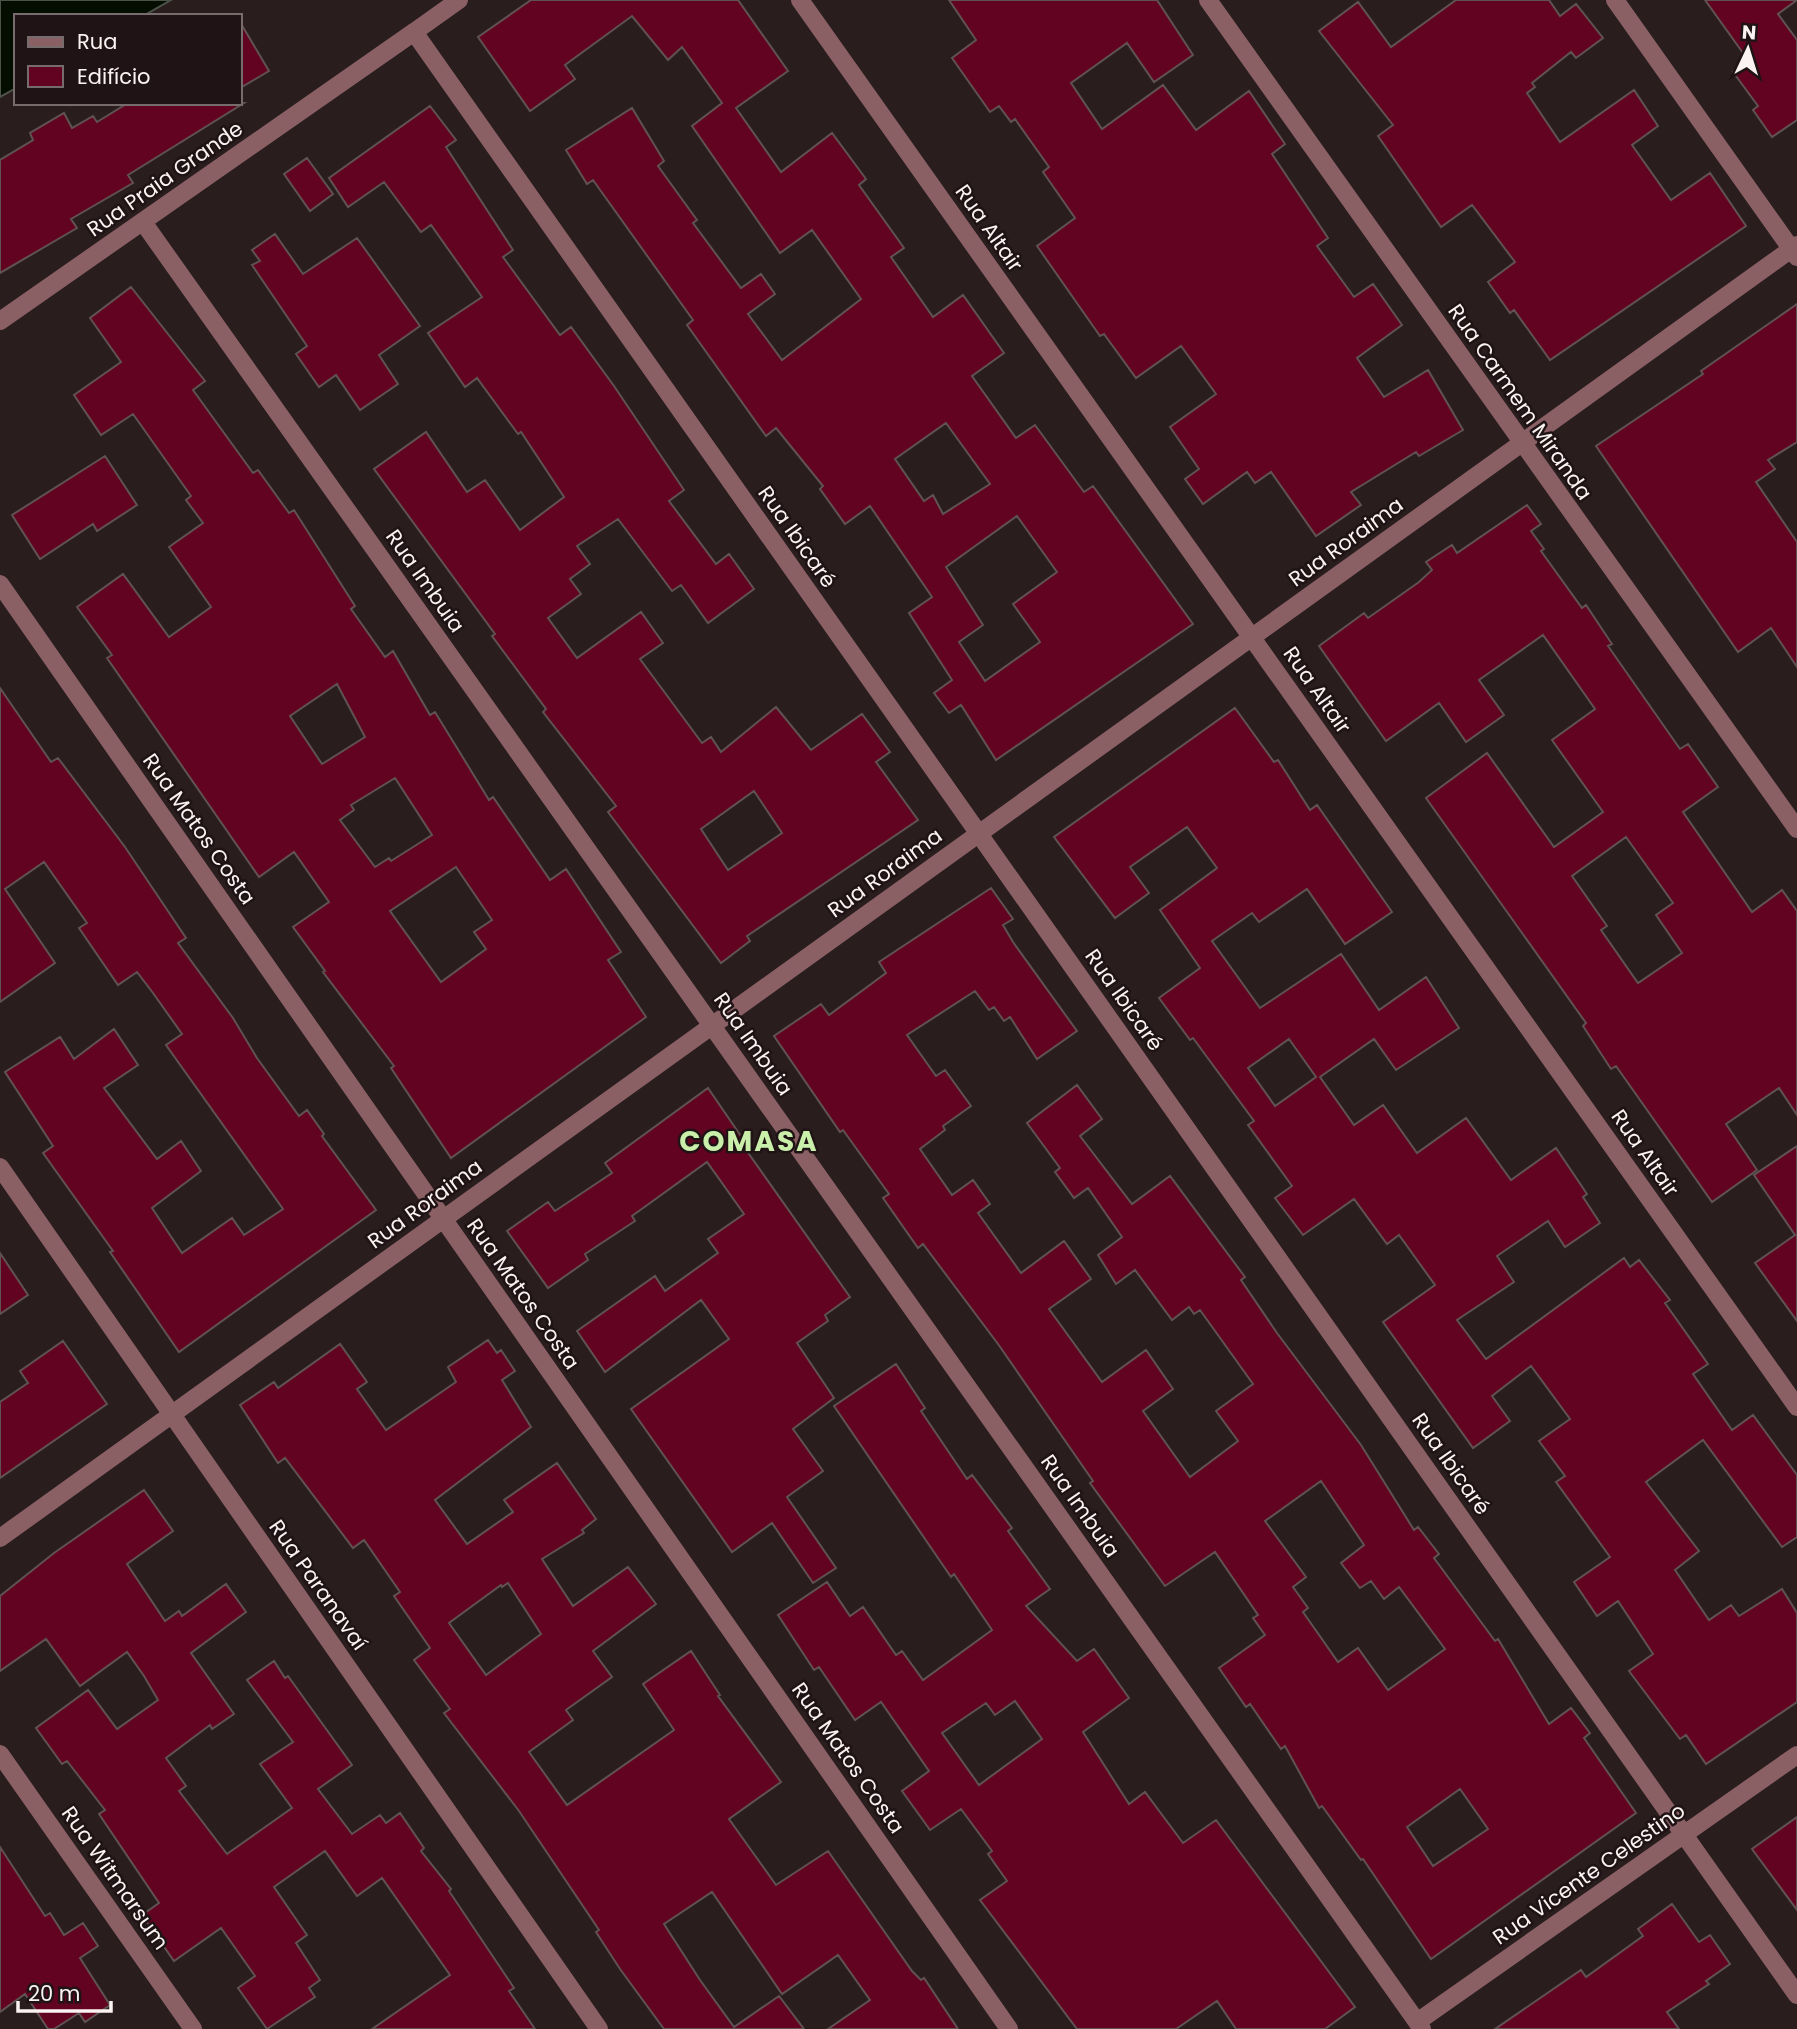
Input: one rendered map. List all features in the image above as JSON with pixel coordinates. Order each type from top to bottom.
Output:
[{"type":"street","name":"Rua Praia Grande","points":[[0,321],[458,0]]},
{"type":"street","name":"Rua Altair","points":[[800,0],[1797,1407]]},
{"type":"street","name":"Rua Carmem Miranda","points":[[1208,0],[1797,829]]},
{"type":"street","points":[[1615,0],[1795,250]]},
{"type":"street","name":"Rua Ibicaré","points":[[414,32],[1797,1994]]},
{"type":"street","name":"Rua Imbuia","points":[[143,222],[1416,2027]]},
{"type":"street","name":"Rua Roraima","points":[[0,1538],[1521,443],[1795,250]]},
{"type":"street","name":"Rua Matos Costa","points":[[0,584],[1009,2029]]},
{"type":"street","name":"Rua Paranavaí","points":[[0,1167],[599,2029]]},
{"type":"street","name":"Rua Witmarsum","points":[[0,1754],[193,2029]]},
{"type":"street","name":"Rua Vicente Celestino","points":[[1416,2027],[1797,1755]]},
{"type":"shaded area","points":[[0,0],[171,0],[146,14],[14,14],[14,89],[0,97]]},
{"type":"building","points":[[531,0],[738,0],[788,71],[736,108],[781,172],[832,133],[866,179],[859,185],[904,248],[891,257],[933,317],[963,295],[1004,353],[972,376],[1016,438],[1035,425],[1084,492],[1093,486],[1193,624],[996,760],[961,705],[949,713],[934,693],[952,680],[909,613],[932,597],[870,506],[845,524],[820,489],[823,486],[776,428],[766,436],[687,325],[693,320],[593,180],[587,184],[566,150],[632,108],[664,161],[658,166],[697,220],[693,223],[741,288],[761,274],[775,294],[748,314],[782,360],[861,299],[812,230],[780,253],[692,126],[722,103],[682,47],[668,60],[632,16],[565,65],[575,79],[530,111],[478,37]],"holes":[[[946,423],[990,484],[943,514],[933,495],[924,501],[895,459]],[[1017,516],[1057,572],[1013,604],[1040,642],[985,681],[959,642],[983,625],[946,567]]]},
{"type":"building","points":[[949,0],[1157,0],[1193,55],[1154,82],[1127,43],[1071,83],[1102,129],[1163,85],[1196,130],[1249,91],[1285,144],[1272,154],[1328,238],[1317,246],[1354,297],[1373,284],[1402,325],[1357,358],[1384,397],[1428,370],[1463,430],[1419,456],[1416,452],[1351,492],[1361,505],[1316,536],[1271,472],[1255,483],[1247,472],[1203,504],[1185,479],[1199,469],[1170,427],[1216,394],[1181,346],[1136,378],[1104,334],[1100,336],[1037,246],[1075,218],[1043,172],[1049,167],[1015,119],[1011,122],[999,106],[990,112],[952,58],[976,40]]},
{"type":"building","points":[[1456,0],[1549,0],[1560,16],[1576,4],[1603,38],[1576,58],[1571,52],[1532,83],[1535,87],[1527,93],[1560,142],[1634,90],[1658,126],[1632,145],[1671,200],[1710,173],[1746,226],[1550,360],[1514,310],[1510,313],[1488,282],[1515,262],[1472,205],[1441,227],[1378,136],[1393,125],[1319,31],[1358,2],[1391,47]]},
{"type":"building","points":[[1705,0],[1797,0],[1778,14],[1797,40],[1797,120],[1772,137],[1753,110],[1758,106],[1733,72],[1748,60]]},
{"type":"building","points":[[242,25],[269,71],[242,87]]},
{"type":"building","points":[[125,105],[241,105],[128,175],[133,183],[71,219],[77,228],[0,273],[0,160],[33,140],[30,133],[64,113],[72,128],[93,116],[97,122]]},
{"type":"building","points":[[430,106],[456,140],[446,147],[513,250],[503,257],[560,335],[571,327],[614,386],[684,490],[669,501],[716,564],[729,554],[754,589],[708,623],[681,585],[672,591],[618,519],[577,546],[590,564],[570,579],[581,594],[548,618],[577,658],[641,612],[663,643],[640,659],[702,743],[711,737],[721,752],[776,707],[811,750],[862,714],[890,752],[876,762],[918,820],[747,936],[750,941],[721,963],[608,812],[616,806],[543,712],[546,709],[492,636],[495,634],[374,469],[426,432],[467,492],[485,480],[520,530],[564,497],[521,432],[518,434],[477,378],[465,387],[428,333],[482,297],[431,225],[421,232],[384,182],[348,207],[329,178]],"holes":[[[754,791],[782,833],[728,870],[701,829]]]},
{"type":"building","points":[[307,158],[333,194],[310,211],[284,174]]},
{"type":"building","points":[[275,234],[303,274],[357,238],[420,326],[379,355],[398,384],[360,410],[336,375],[319,387],[296,354],[307,346],[252,265],[260,261],[252,250]]},
{"type":"building","points":[[131,287],[205,381],[193,390],[253,473],[258,470],[289,513],[294,510],[355,606],[351,609],[385,657],[393,651],[430,715],[435,712],[489,800],[493,797],[550,880],[566,869],[621,952],[608,960],[646,1017],[451,1158],[391,1068],[394,1066],[323,972],[325,971],[293,927],[329,902],[294,852],[259,877],[107,658],[112,655],[77,607],[123,574],[169,637],[211,607],[169,547],[203,523],[186,500],[191,496],[133,414],[101,435],[74,395],[121,362],[90,318]],"holes":[[[337,684],[365,737],[322,764],[290,716]],[[395,778],[432,835],[391,861],[389,858],[375,867],[340,820],[354,810],[351,805]],[[456,867],[492,920],[474,932],[486,949],[441,982],[390,911]]]},
{"type":"building","points":[[1797,304],[1797,442],[1768,460],[1775,469],[1756,482],[1797,542],[1797,667],[1771,628],[1738,652],[1596,446],[1703,374],[1701,371]]},
{"type":"building","points":[[105,456],[137,505],[97,531],[93,524],[40,559],[12,515]]},
{"type":"building","points":[[1527,505],[1541,524],[1531,531],[1544,549],[1541,551],[1582,608],[1586,605],[1612,644],[1608,646],[1680,749],[1688,744],[1718,787],[1683,812],[1752,912],[1782,890],[1797,911],[1797,1115],[1779,1088],[1726,1124],[1757,1170],[1712,1202],[1616,1066],[1611,1069],[1583,1026],[1586,1023],[1426,798],[1487,753],[1554,847],[1603,812],[1552,740],[1595,709],[1543,635],[1479,680],[1504,715],[1466,742],[1439,703],[1386,741],[1319,646],[1364,613],[1368,618],[1419,582],[1432,570],[1426,562],[1452,545],[1457,553]],"holes":[[[1626,837],[1673,903],[1656,915],[1682,953],[1638,983],[1601,930],[1607,926],[1572,876]]]},
{"type":"building","points":[[0,688],[51,762],[58,758],[125,847],[186,938],[178,943],[233,1018],[257,1058],[299,1116],[307,1110],[324,1134],[322,1136],[376,1210],[179,1352],[110,1252],[113,1251],[43,1153],[53,1146],[5,1072],[60,1037],[74,1059],[114,1029],[138,1065],[104,1088],[157,1159],[181,1141],[201,1171],[152,1208],[182,1253],[232,1218],[244,1235],[283,1209],[166,1045],[182,1034],[137,972],[118,985],[79,928],[87,923],[44,862],[5,889],[55,963],[0,1002]]},
{"type":"building","points":[[1235,708],[1274,762],[1278,760],[1310,810],[1317,805],[1392,912],[1345,944],[1307,889],[1259,922],[1252,913],[1212,941],[1260,1008],[1341,954],[1379,1010],[1426,977],[1459,1028],[1396,1070],[1374,1039],[1320,1077],[1354,1125],[1383,1105],[1417,1153],[1466,1118],[1511,1180],[1556,1148],[1587,1194],[1583,1197],[1600,1223],[1565,1247],[1548,1221],[1497,1256],[1514,1282],[1457,1320],[1486,1359],[1624,1258],[1630,1267],[1639,1260],[1670,1300],[1665,1303],[1708,1364],[1693,1374],[1732,1430],[1753,1415],[1797,1475],[1797,1537],[1782,1547],[1703,1440],[1646,1482],[1699,1551],[1675,1570],[1709,1620],[1731,1605],[1739,1616],[1782,1589],[1797,1613],[1797,1702],[1706,1764],[1686,1735],[1680,1739],[1629,1671],[1653,1654],[1618,1601],[1597,1616],[1574,1582],[1610,1557],[1556,1482],[1565,1476],[1539,1441],[1570,1419],[1531,1366],[1492,1396],[1510,1421],[1473,1448],[1383,1322],[1435,1285],[1399,1235],[1387,1244],[1354,1199],[1303,1235],[1275,1198],[1292,1186],[1248,1125],[1254,1121],[1193,1038],[1190,1040],[1159,998],[1200,968],[1160,910],[1217,868],[1187,827],[1130,867],[1149,893],[1115,918],[1054,837]],"holes":[[[1289,1039],[1316,1077],[1275,1106],[1248,1068]]]},
{"type":"building","points":[[991,888],[1013,919],[1003,925],[1013,942],[1077,1031],[1037,1059],[1010,1017],[1004,1021],[994,1007],[989,1010],[975,991],[907,1035],[936,1076],[945,1070],[971,1106],[943,1126],[945,1130],[920,1149],[952,1195],[973,1180],[990,1204],[978,1213],[1021,1273],[1064,1241],[1091,1279],[1049,1309],[1102,1382],[1146,1350],[1173,1389],[1143,1411],[1190,1477],[1238,1441],[1216,1411],[1253,1384],[1200,1310],[1194,1314],[1189,1307],[1172,1320],[1135,1270],[1116,1284],[1098,1255],[1122,1237],[1088,1188],[1074,1198],[1055,1172],[1060,1168],[1027,1123],[1077,1085],[1102,1119],[1080,1136],[1132,1204],[1170,1176],[1245,1277],[1241,1280],[1277,1333],[1361,1445],[1414,1530],[1418,1527],[1439,1554],[1434,1558],[1495,1641],[1498,1639],[1549,1724],[1571,1708],[1590,1733],[1584,1738],[1636,1813],[1431,1959],[1363,1859],[1361,1860],[1322,1806],[1319,1808],[1285,1746],[1281,1749],[1250,1704],[1246,1707],[1219,1668],[1265,1635],[1253,1618],[1258,1615],[1215,1552],[1165,1586],[1090,1483],[1093,1481],[998,1344],[923,1244],[918,1248],[883,1198],[889,1194],[843,1130],[840,1132],[774,1036],[821,1004],[829,1015],[886,973],[879,962]],"holes":[[[1321,1481],[1364,1545],[1341,1563],[1360,1588],[1371,1581],[1384,1599],[1399,1587],[1445,1649],[1388,1690],[1358,1648],[1338,1662],[1303,1612],[1308,1608],[1293,1587],[1306,1577],[1265,1521]],[[1460,1789],[1488,1829],[1433,1866],[1407,1827]]]},
{"type":"building","points":[[708,1088],[747,1145],[744,1147],[850,1297],[825,1315],[828,1321],[797,1343],[834,1398],[793,1429],[823,1471],[787,1497],[836,1568],[813,1583],[772,1523],[732,1552],[631,1409],[729,1339],[701,1300],[605,1372],[577,1331],[655,1276],[665,1291],[718,1253],[708,1239],[744,1214],[707,1162],[632,1216],[635,1221],[585,1254],[588,1260],[548,1288],[507,1231],[548,1202],[555,1211],[612,1173],[605,1163]]},
{"type":"building","points":[[1797,1146],[1797,1321],[1755,1263],[1795,1235],[1754,1175]]},
{"type":"building","points":[[0,1253],[28,1295],[0,1314]]},
{"type":"building","points":[[488,1340],[497,1353],[501,1350],[515,1371],[502,1380],[531,1427],[435,1500],[467,1544],[513,1512],[504,1500],[557,1463],[596,1519],[582,1530],[584,1533],[542,1559],[573,1606],[628,1567],[656,1604],[593,1651],[612,1677],[566,1710],[573,1720],[529,1752],[567,1805],[674,1730],[643,1684],[691,1651],[720,1695],[718,1696],[781,1782],[729,1819],[776,1885],[828,1851],[912,1971],[921,1980],[924,1978],[958,2029],[828,2029],[870,2000],[838,1955],[782,1994],[712,1892],[664,1924],[700,1980],[734,2027],[779,1996],[804,2029],[664,2029],[620,1969],[596,1932],[599,1930],[519,1811],[444,1713],[450,1709],[414,1660],[430,1648],[394,1596],[400,1592],[364,1540],[353,1548],[285,1458],[278,1463],[240,1405],[274,1382],[278,1388],[340,1344],[367,1382],[357,1389],[386,1430],[456,1382],[448,1367]],"holes":[[[508,1583],[541,1634],[486,1675],[449,1623],[501,1585],[502,1587]]]},
{"type":"building","points":[[63,1341],[107,1404],[0,1478],[0,1402],[28,1383],[20,1371]]},
{"type":"building","points":[[896,1364],[925,1408],[921,1411],[967,1479],[972,1475],[1012,1528],[1008,1531],[1050,1589],[1026,1606],[1077,1661],[1094,1649],[1129,1698],[1083,1732],[1129,1804],[1145,1792],[1183,1843],[1216,1820],[1355,2007],[1325,2029],[1236,2029],[1217,2001],[1176,2029],[1077,2029],[980,1900],[1007,1881],[988,1854],[992,1851],[961,1809],[930,1830],[902,1791],[929,1771],[881,1702],[855,1720],[819,1667],[814,1670],[778,1615],[827,1582],[850,1616],[863,1607],[896,1655],[902,1651],[923,1680],[992,1630],[954,1574],[951,1577],[834,1406]],"holes":[[[1015,1701],[1042,1739],[979,1785],[942,1733],[986,1703],[995,1715]]]},
{"type":"building","points":[[144,1490],[173,1531],[127,1564],[165,1621],[179,1611],[182,1616],[226,1584],[246,1612],[191,1653],[234,1714],[212,1729],[210,1725],[166,1758],[186,1786],[179,1791],[227,1854],[292,1808],[260,1764],[293,1742],[247,1680],[274,1661],[285,1678],[288,1676],[352,1765],[318,1789],[352,1834],[380,1815],[386,1823],[400,1813],[424,1848],[421,1851],[451,1889],[449,1891],[514,1988],[509,1991],[535,2029],[372,2029],[450,1975],[382,1878],[357,1896],[325,1851],[274,1887],[307,1935],[296,1943],[320,1980],[309,1988],[315,1997],[267,2029],[238,1988],[255,1976],[221,1928],[174,1961],[142,1915],[159,1903],[99,1814],[105,1810],[67,1761],[62,1764],[36,1728],[88,1690],[117,1729],[158,1700],[144,1676],[127,1652],[80,1686],[46,1639],[0,1671],[0,1596],[54,1553]]},
{"type":"building","points":[[1797,1817],[1797,1910],[1752,1849]]},
{"type":"building","points":[[0,1847],[45,1916],[50,1913],[64,1935],[83,1923],[98,1946],[80,1958],[110,2005],[85,2022],[79,2013],[54,2029],[48,2029],[25,1994],[0,2012]]},
{"type":"building","points":[[1672,1904],[1699,1942],[1710,1935],[1730,1964],[1706,1981],[1709,1984],[1667,2012],[1679,2029],[1495,2029],[1581,1970],[1586,1977],[1643,1936],[1638,1929]]},
{"type":"district","name":"COMASA","points":[[749,1141]]}]
